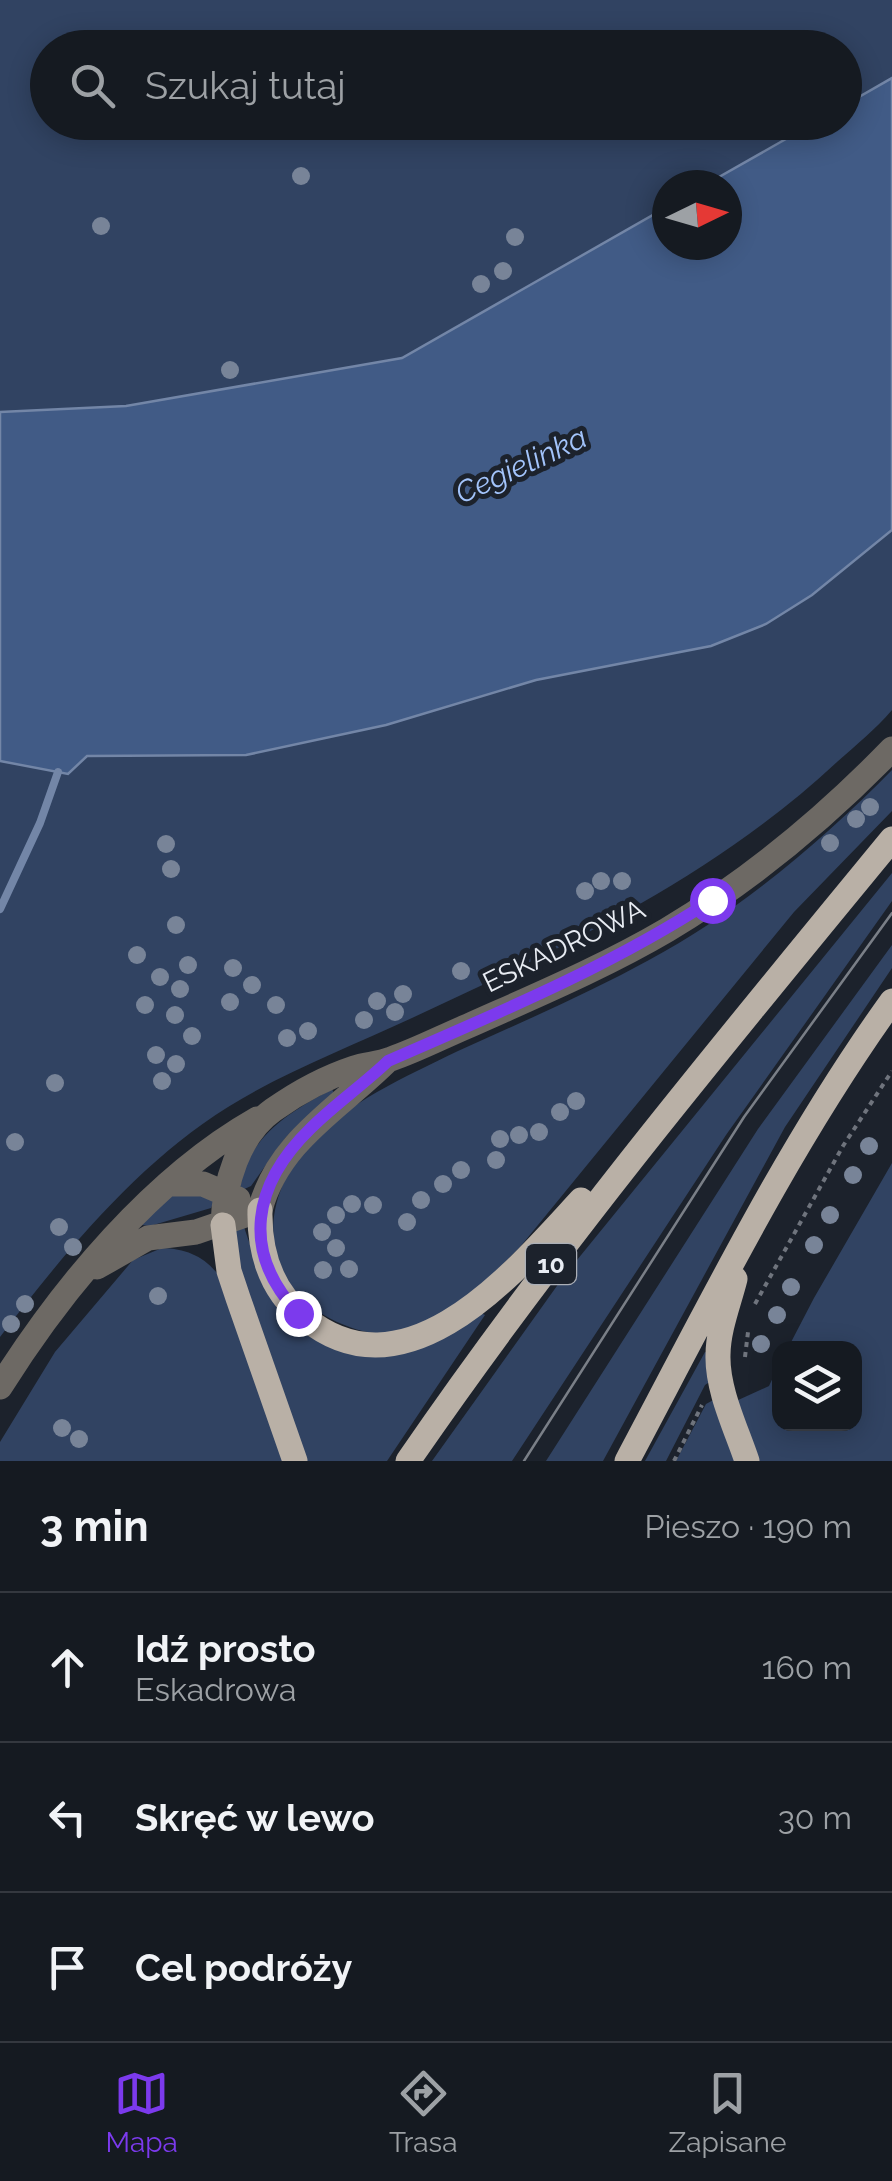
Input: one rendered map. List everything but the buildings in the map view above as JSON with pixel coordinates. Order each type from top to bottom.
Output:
[{"type":"main road","name":"10","points":[[408,1461],[566,1244],[700,1072],[892,839]]},
{"type":"main road","points":[[627,1461],[747,1236],[833,1089],[892,1001]]},
{"type":"main road","points":[[260,1210],[260,1231],[270,1275],[280,1294],[308,1321],[339,1338],[361,1342],[386,1344],[416,1338],[442,1327],[499,1287],[700,1072]]},
{"type":"main road","points":[[223,1225],[229,1270],[295,1461]]},
{"type":"main road","points":[[747,1236],[717,1359],[747,1461]]},
{"type":"street","name":"ESKADROWA","points":[[0,1387],[36,1334],[112,1238],[208,1151],[332,1077],[388,1061],[594,969],[667,930],[799,834],[892,749]]},
{"type":"street","name":"ESKADROWA","points":[[81,1277],[148,1238],[223,1225],[260,1210],[271,1180],[293,1146],[388,1061]]},
{"type":"street","name":"ESKADROWA","points":[[223,1225],[227,1192],[250,1132],[271,1111]]},
{"type":"street","points":[[171,1184],[202,1184],[260,1210]]},
{"type":"path","points":[[752,1311],[835,1159],[892,1071]]},
{"type":"path","points":[[740,1366],[748,1326]]},
{"type":"path","points":[[674,1461],[708,1394]]},
{"type":"shaded area","points":[[0,0],[892,0],[892,78],[862,95],[862,30],[30,30],[30,140],[784,140],[731,170],[652,170],[652,216],[402,358],[126,406],[0,412]]},
{"type":"shaded area","points":[[892,530],[892,710],[866,737],[740,841],[635,907],[525,965],[318,1060],[228,1107],[133,1182],[50,1274],[0,1337],[0,761],[68,774],[87,756],[246,755],[386,725],[536,680],[711,646],[766,624],[812,595]]},
{"type":"shaded area","points":[[892,770],[892,811],[794,912],[520,1247],[477,1288],[427,1322],[382,1333],[359,1330],[331,1319],[308,1304],[291,1286],[279,1265],[274,1242],[279,1194],[306,1148],[339,1117],[397,1081],[602,984],[682,941],[777,874]]},
{"type":"shaded area","points":[[892,873],[892,901],[726,1135],[512,1461],[432,1461],[564,1276]]},
{"type":"shaded area","points":[[892,945],[892,968],[785,1127],[603,1461],[546,1461],[758,1129]]},
{"type":"shaded area","points":[[332,1089],[334,1093],[286,1137],[251,1186],[240,1191],[244,1172],[260,1142],[286,1117]]},
{"type":"shaded area","points":[[892,1163],[892,1461],[756,1461],[736,1401],[769,1386],[772,1380],[772,1431],[862,1431],[862,1341],[792,1341]]},
{"type":"shaded area","points":[[194,1192],[214,1201],[211,1208],[142,1225],[167,1197]]},
{"type":"shaded area","points":[[235,1224],[244,1227],[259,1271],[332,1347],[485,1315],[387,1461],[307,1461],[238,1267]]},
{"type":"shaded area","points":[[162,1248],[192,1254],[217,1273],[286,1461],[0,1461],[0,1442],[55,1352],[133,1260]]},
{"type":"shaded area","points":[[705,1352],[709,1353],[711,1381],[705,1385],[666,1461],[645,1461]]},
{"type":"shaded area","points":[[717,1398],[736,1461],[676,1461],[706,1404]]},
{"type":"water","name":"Cegielinka","points":[[892,78],[892,530],[812,595],[766,624],[711,646],[536,680],[386,725],[246,755],[87,756],[68,774],[0,761],[0,412],[126,406],[402,358],[652,216],[652,260],[742,260],[742,170],[731,170],[784,140],[862,140],[862,95]]},
{"type":"waterway","points":[[0,909],[40,823],[58,772]]},
{"type":"tram line","points":[[524,1461],[744,1117],[892,913]]},
{"type":"route","points":[[298,1313],[280,1294],[270,1275],[263,1252],[260,1210],[271,1180],[308,1130],[388,1061],[594,969],[667,930],[712,900]]}]
